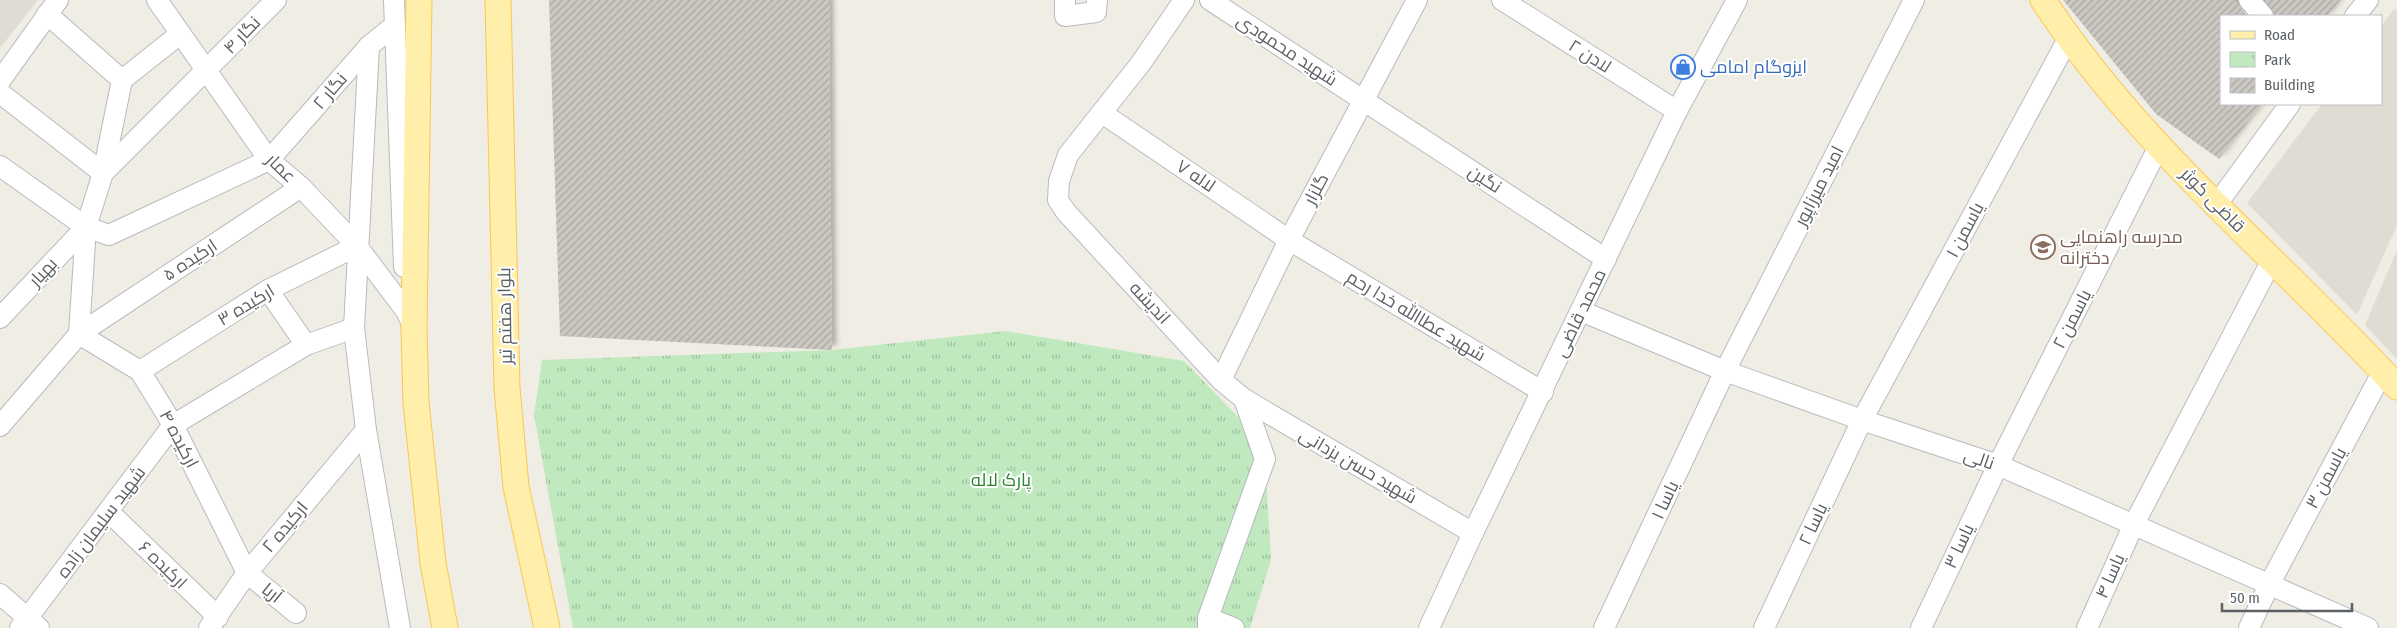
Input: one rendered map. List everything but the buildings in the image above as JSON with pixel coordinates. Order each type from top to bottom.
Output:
[{"type":"main road","points":[[419,0],[410,320],[417,412],[433,563],[445,628]]},
{"type":"main road","name":"بلوار هفتم تیر","points":[[498,0],[507,388],[516,488],[547,628]]},
{"type":"main road","name":"قاضی کوثر","points":[[2043,0],[2068,39],[2112,95],[2159,146],[2390,379]]},
{"type":"street","name":"عمار","points":[[158,0],[269,160],[301,187],[357,246],[410,320]]},
{"type":"street","name":"نگار ۴","points":[[103,173],[276,0]]},
{"type":"street","points":[[394,0],[410,320]]},
{"type":"street","points":[[1065,0],[1065,16],[1096,12],[1097,0]]},
{"type":"street","name":"اندیشه","points":[[1184,0],[1141,63],[1068,155],[1059,181],[1058,200],[1066,212],[1221,380],[1244,399]]},
{"type":"street","name":"شهید محمودی","points":[[1210,0],[1363,100]]},
{"type":"street","name":"گلزار","points":[[1221,380],[1289,240],[1417,0]]},
{"type":"street","name":"لادن ۲","points":[[1502,0],[1677,111]]},
{"type":"street","name":"محمد قاضی","points":[[1429,628],[1472,533],[1543,392],[1677,111],[1737,0]]},
{"type":"street","name":"امید میرزاپور","points":[[1725,371],[1914,0]]},
{"type":"street","points":[[2249,0],[2262,15]]},
{"type":"street","points":[[2357,15],[2368,0]]},
{"type":"street","points":[[0,81],[53,7],[122,80]]},
{"type":"street","name":"نگار ۲","points":[[269,160],[370,46],[394,25]]},
{"type":"street","points":[[78,334],[86,227],[103,173],[122,80],[180,34]]},
{"type":"street","name":"یاسمن ۱","points":[[1862,420],[2068,39]]},
{"type":"street","points":[[370,46],[357,246],[354,328],[366,430],[400,628]]},
{"type":"street","points":[[0,93],[103,173]]},
{"type":"street","name":"نگین","points":[[1363,100],[1606,259]]},
{"type":"street","points":[[2217,204],[2289,105]]},
{"type":"street","name":"لاله ۷","points":[[1102,113],[1289,240]]},
{"type":"street","name":"یاسمن ۲","points":[[1998,465],[2159,146]]},
{"type":"street","points":[[0,166],[86,227],[109,235],[269,160]]},
{"type":"street","name":"ارکیده ۵","points":[[0,426],[78,334],[301,187]]},
{"type":"street","name":"بهیار","points":[[0,318],[86,227]]},
{"type":"street","name":"شهید عطاالله خدا رحم","points":[[1289,240],[1543,392]]},
{"type":"street","name":"ارکیده ۳","points":[[140,372],[268,290],[357,246]]},
{"type":"street","points":[[2134,524],[2272,260]]},
{"type":"street","points":[[268,290],[306,345]]},
{"type":"street","name":"نالی","points":[[1581,311],[1725,371],[1862,420],[1998,465],[2368,628]]},
{"type":"street","points":[[173,425],[306,345],[354,328]]},
{"type":"street","name":"ارکیده ۴","points":[[78,334],[140,372],[173,425],[247,573]]},
{"type":"street","name":"یاسا ۱","points":[[1604,628],[1725,371]]},
{"type":"street","name":"یاسمن ۳","points":[[2248,628],[2268,585],[2390,379]]},
{"type":"street","points":[[1234,628],[1208,623],[1265,459],[1244,399]]},
{"type":"street","name":"شهید حسن یزدانی","points":[[1244,399],[1472,533]]},
{"type":"street","name":"یاسا ۲","points":[[1764,628],[1862,420]]},
{"type":"street","name":"شهید سلیمان زاده","points":[[29,624],[173,425]]},
{"type":"street","name":"ارکیده ۲","points":[[214,622],[247,573],[366,430]]},
{"type":"street","name":"یاسا ۳","points":[[1921,628],[1998,465]]},
{"type":"street","name":"ارکیده ۶","points":[[109,512],[214,622]]},
{"type":"street","name":"یاسا ۴","points":[[2087,628],[2134,524]]},
{"type":"street","name":"آریا","points":[[247,573],[296,613]]},
{"type":"street","points":[[0,594],[29,624]]},
{"type":"shaded area","points":[[0,0],[38,0],[0,48]]},
{"type":"shaded area","points":[[2394,9],[2397,11],[2397,225],[2357,315],[2247,203],[2321,105],[2382,105],[2382,26]]},
{"type":"shaded area","points":[[2397,250],[2397,359],[2365,325]]},
{"type":"green space","name":"پارک لاله","points":[[1005,331],[1184,361],[1238,417],[1265,459],[1271,560],[1250,628],[573,628],[534,415],[542,360],[832,350]]},
{"type":"place","name":"ایزوگام امامی","points":[[1683,67]]},
{"type":"place","name":"مدرسه راهنمایی دخترانه","points":[[2043,247]]}]
